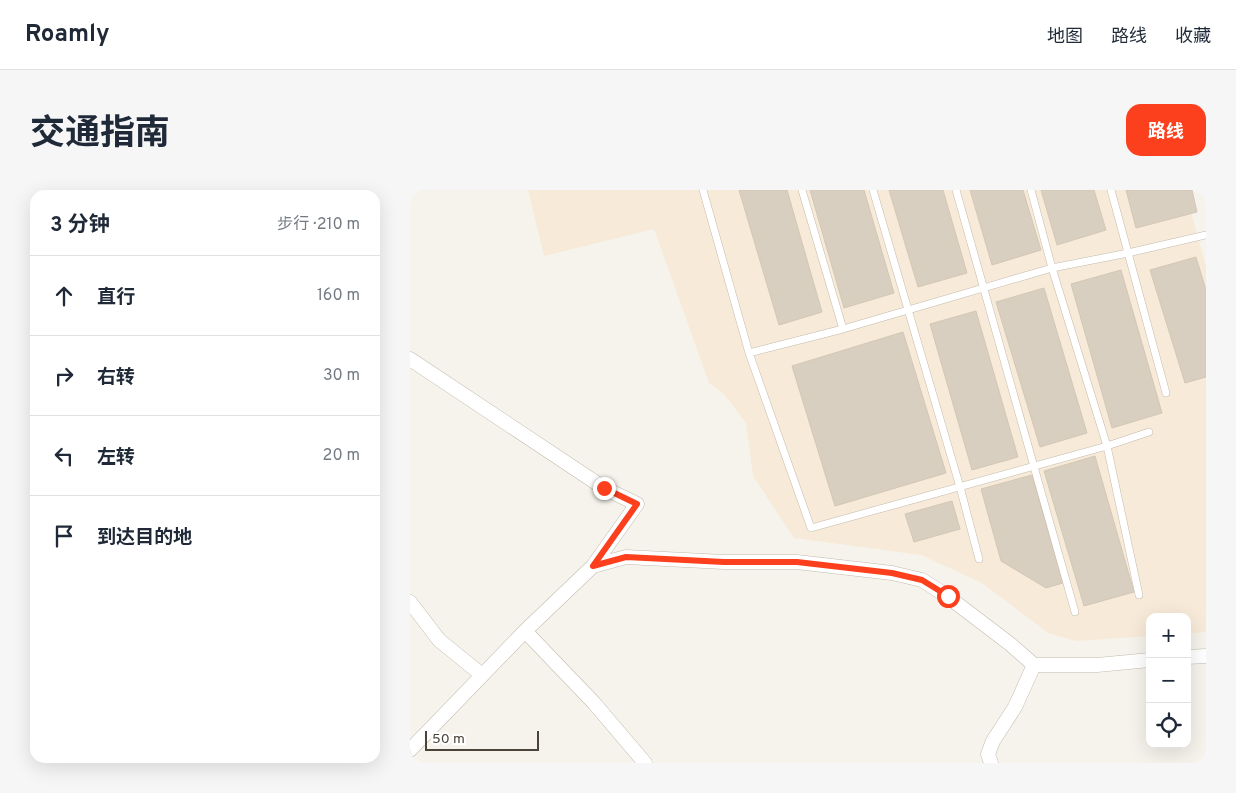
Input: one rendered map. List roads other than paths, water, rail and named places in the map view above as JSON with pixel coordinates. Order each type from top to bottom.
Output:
[{"type":"street","points":[[410,359],[604,488],[637,504],[593,566],[524,632],[410,750]]},
{"type":"street","points":[[593,566],[626,557],[724,562],[780,562],[892,573],[922,580],[948,596],[1034,665],[1097,665],[1146,660]]},
{"type":"street","points":[[410,602],[439,640],[482,675]]},
{"type":"street","points":[[524,632],[594,703],[645,763]]},
{"type":"street","points":[[1191,657],[1206,656]]},
{"type":"street","points":[[991,763],[988,754],[993,741],[1015,706],[1034,665]]},
{"type":"lane","points":[[703,190],[750,354],[812,528],[1033,465],[1107,446],[1149,432]]},
{"type":"lane","points":[[802,190],[843,330]]},
{"type":"lane","points":[[873,190],[960,486],[979,559]]},
{"type":"lane","points":[[956,190],[1075,612]]},
{"type":"lane","points":[[1031,190],[1052,268],[1107,446],[1139,595]]},
{"type":"lane","points":[[1111,190],[1166,393]]},
{"type":"lane","points":[[750,354],[843,330],[1052,268],[1206,235]]}]
